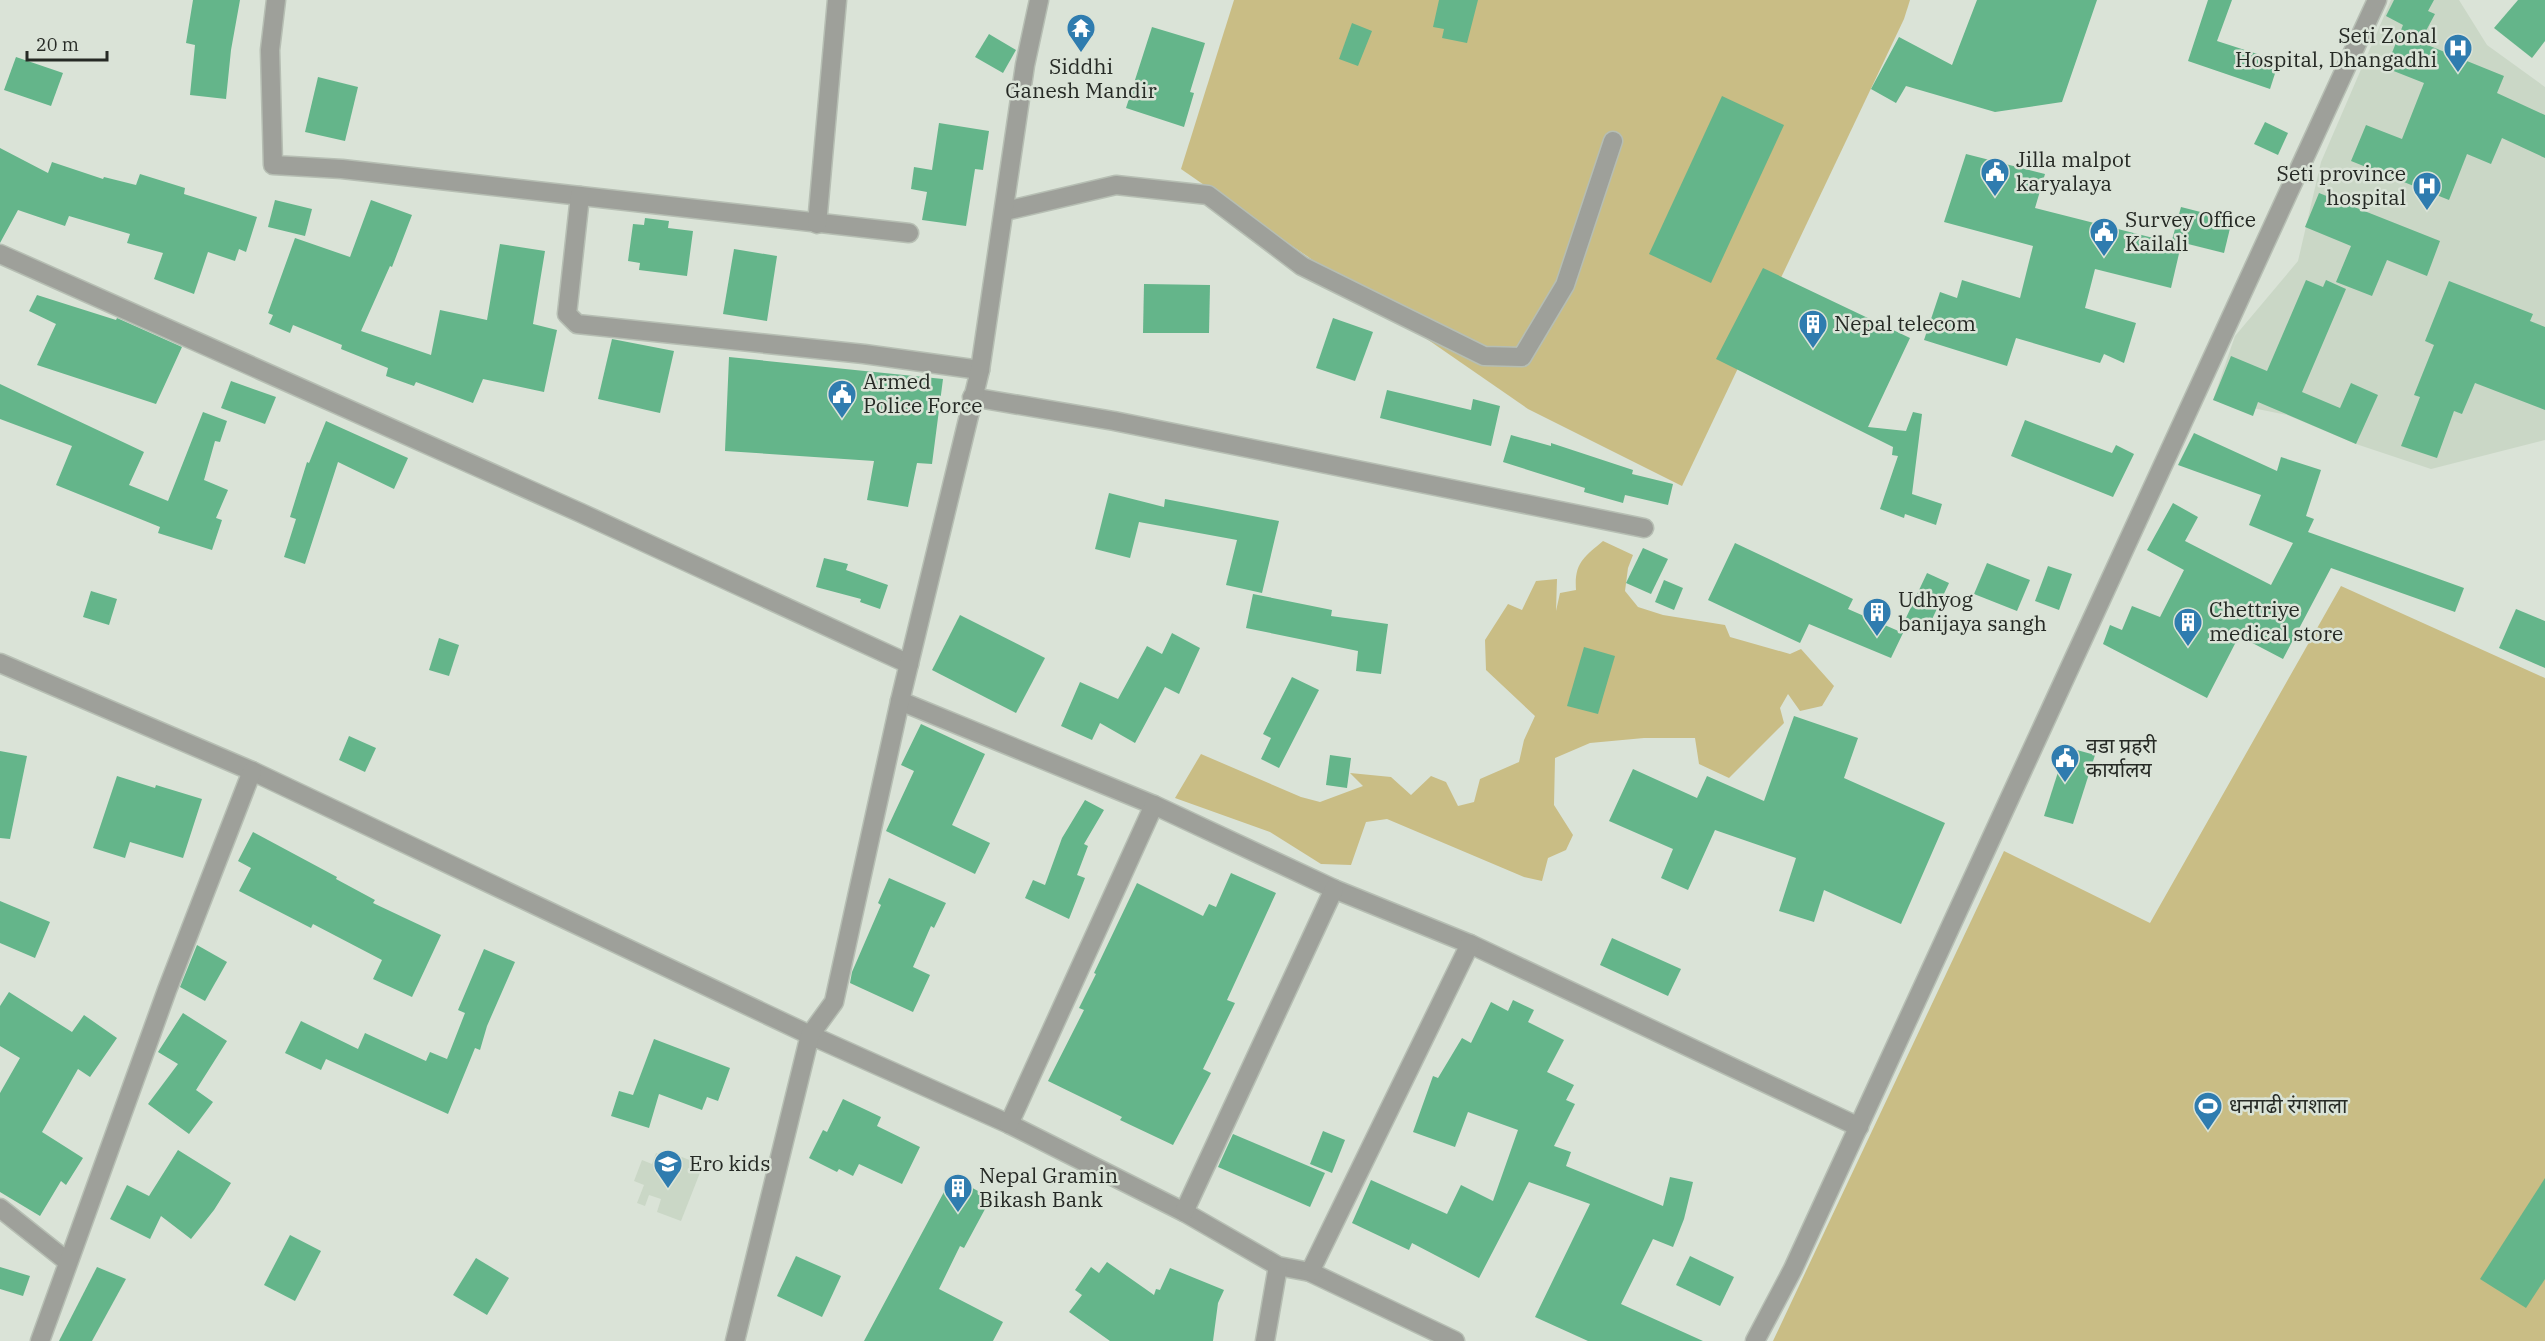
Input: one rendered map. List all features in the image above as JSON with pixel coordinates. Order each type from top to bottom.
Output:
[{"type":"street","points":[[276,0],[270,50],[273,165],[342,169],[909,233]]},
{"type":"street","points":[[818,224],[837,0]]},
{"type":"street","points":[[735,1341],[810,1035],[834,1002],[900,701],[980,370],[1025,65],[1039,0]]},
{"type":"street","points":[[1755,1341],[1793,1269],[2378,0]]},
{"type":"street","points":[[1005,211],[1116,185],[1208,195],[1302,266],[1484,356],[1522,357],[1565,285],[1612,141]]},
{"type":"street","points":[[580,196],[567,314],[577,324],[864,354],[980,370]]},
{"type":"street","points":[[0,254],[592,518],[909,664]]},
{"type":"street","points":[[972,397],[1114,421],[1644,528]]},
{"type":"street","points":[[0,663],[252,771],[810,1035],[1009,1124],[1184,1212],[1278,1266],[1310,1272],[1455,1341]]},
{"type":"street","points":[[900,701],[1154,805],[1334,889],[1470,944],[1859,1126]]},
{"type":"street","points":[[40,1341],[167,990],[252,771]]},
{"type":"street","points":[[1009,1124],[1154,805]]},
{"type":"street","points":[[1184,1212],[1334,889]]},
{"type":"street","points":[[1310,1272],[1470,944]]},
{"type":"street","points":[[0,1208],[68,1262]]},
{"type":"street","points":[[1265,1341],[1278,1266]]},
{"type":"shaded area","points":[[1234,0],[1910,0],[1904,19],[1682,486],[1528,409],[1181,169]]},
{"type":"shaded area","name":"Seti province hospital","points":[[2391,0],[2459,0],[2487,45],[2545,87],[2545,440],[2431,469],[2356,444],[2287,415],[2213,400],[2235,336],[2298,261],[2321,162]]},
{"type":"shaded area","points":[[1603,541],[1633,555],[1628,568],[1625,591],[1638,607],[1663,615],[1725,625],[1730,637],[1790,654],[1801,649],[1834,686],[1822,706],[1800,711],[1788,694],[1780,708],[1784,723],[1729,778],[1699,764],[1695,738],[1644,738],[1590,743],[1555,758],[1554,805],[1573,835],[1566,850],[1548,858],[1542,881],[1524,877],[1387,819],[1366,822],[1351,865],[1321,864],[1270,832],[1175,798],[1201,754],[1301,797],[1320,802],[1363,786],[1350,773],[1391,777],[1411,795],[1431,776],[1446,782],[1458,806],[1474,802],[1480,779],[1519,762],[1524,740],[1535,716],[1486,670],[1485,640],[1508,604],[1522,610],[1536,581],[1557,579],[1556,611],[1560,593],[1576,590],[1577,573],[1582,561]]},
{"type":"shaded area","name":"धनगढी रंगशाला","points":[[2341,586],[2545,678],[2545,1341],[1773,1341],[2004,851],[2150,923]]},
{"type":"shaded area","name":"Ero kids","points":[[656,1153],[669,1158],[671,1153],[703,1165],[681,1221],[657,1212],[661,1199],[649,1195],[645,1206],[637,1203],[644,1185],[634,1181],[642,1160],[652,1164]]},
{"type":"building","points":[[193,0],[240,0],[231,50],[226,99],[190,95],[195,45],[186,43]]},
{"type":"building","points":[[1439,0],[1478,0],[1467,43],[1442,38],[1444,29],[1433,27]]},
{"type":"building","points":[[1977,0],[2097,0],[2062,102],[1995,112],[1906,86],[1896,103],[1871,89],[1899,37],[1952,65]]},
{"type":"building","points":[[2208,0],[2232,0],[2217,41],[2279,61],[2270,89],[2188,61]]},
{"type":"building","points":[[2394,0],[2434,0],[2428,11],[2435,14],[2420,42],[2504,76],[2497,93],[2545,115],[2545,158],[2502,138],[2491,164],[2467,154],[2449,200],[2351,161],[2366,125],[2402,139],[2424,83],[2386,68],[2403,25],[2386,16]]},
{"type":"building","points":[[2518,0],[2545,0],[2545,41],[2532,58],[2494,28]]},
{"type":"building","points":[[1352,23],[1372,31],[1358,66],[1339,59]]},
{"type":"building","points":[[1152,27],[1205,43],[1190,92],[1194,93],[1184,127],[1126,108]]},
{"type":"building","points":[[989,34],[1016,50],[1003,73],[975,57]]},
{"type":"building","points":[[16,57],[63,73],[51,106],[4,90]]},
{"type":"building","points":[[318,77],[358,87],[345,141],[305,132]]},
{"type":"building","points":[[1722,96],[1784,125],[1711,283],[1649,254]]},
{"type":"building","points":[[2265,122],[2288,133],[2278,155],[2254,144]]},
{"type":"building","points":[[939,123],[989,131],[983,170],[975,169],[966,226],[922,220],[927,192],[911,189],[914,167],[932,170]]},
{"type":"building","points":[[0,148],[48,173],[52,162],[103,179],[104,177],[136,185],[140,174],[185,188],[184,194],[257,217],[246,252],[239,249],[235,261],[208,252],[194,294],[154,279],[163,253],[127,243],[130,234],[69,216],[65,226],[18,210],[0,243]]},
{"type":"building","points":[[1966,154],[2045,174],[2035,208],[2181,245],[2171,288],[2095,269],[2085,308],[2136,323],[2124,363],[2104,354],[2100,363],[2016,338],[2007,366],[1924,340],[1940,292],[1957,298],[1962,280],[2020,298],[2033,246],[1944,222]]},
{"type":"building","points":[[2319,193],[2440,241],[2427,276],[2387,260],[2372,296],[2336,282],[2351,246],[2305,227]]},
{"type":"building","points":[[275,200],[312,209],[305,236],[268,227]]},
{"type":"building","points":[[371,200],[412,215],[392,267],[390,266],[361,331],[431,355],[440,310],[487,320],[500,244],[545,251],[533,324],[557,330],[544,392],[483,379],[473,403],[416,382],[414,386],[386,376],[388,368],[341,349],[342,345],[293,325],[290,333],[269,324],[273,315],[268,313],[295,238],[350,257]]},
{"type":"building","points":[[2181,207],[2232,220],[2224,253],[2172,240]]},
{"type":"building","points":[[645,218],[669,221],[668,228],[693,231],[687,276],[639,270],[640,263],[628,261],[633,224],[644,225]]},
{"type":"building","points":[[734,249],[777,256],[767,321],[723,314]]},
{"type":"building","name":"Nepal telecom","points":[[1763,268],[1910,338],[1868,427],[1906,431],[1913,412],[1922,414],[1912,494],[1942,504],[1936,525],[1905,514],[1904,518],[1880,509],[1898,456],[1892,455],[1893,447],[1716,359]]},
{"type":"building","points":[[2306,280],[2323,287],[2326,280],[2346,289],[2302,392],[2340,408],[2351,383],[2378,395],[2356,444],[2258,402],[2253,416],[2213,400],[2231,356],[2267,371]]},
{"type":"building","points":[[2449,281],[2533,314],[2530,321],[2545,327],[2545,410],[2475,383],[2462,414],[2454,411],[2437,458],[2401,446],[2420,397],[2414,395],[2434,345],[2425,341]]},
{"type":"building","points":[[1144,284],[1210,285],[1209,333],[1143,333]]},
{"type":"building","points":[[37,295],[116,320],[117,318],[182,347],[156,404],[37,365],[56,324],[29,311]]},
{"type":"building","points":[[1333,318],[1373,332],[1355,381],[1316,368]]},
{"type":"building","points":[[612,339],[674,351],[660,413],[598,399]]},
{"type":"building","points":[[729,357],[943,379],[932,464],[917,463],[908,507],[867,500],[874,461],[725,451]]},
{"type":"building","points":[[231,381],[276,397],[265,424],[221,408]]},
{"type":"building","points":[[0,384],[144,452],[129,485],[168,501],[203,412],[227,421],[220,442],[215,441],[204,480],[228,490],[216,518],[222,520],[212,550],[158,533],[160,527],[56,485],[72,446],[0,419]]},
{"type":"building","points":[[1387,390],[1471,410],[1473,399],[1500,406],[1491,446],[1380,418]]},
{"type":"building","points":[[2025,420],[2112,453],[2116,445],[2134,454],[2113,497],[2011,456]]},
{"type":"building","points":[[326,421],[408,458],[394,489],[338,462],[305,564],[284,557],[296,519],[290,517],[307,462],[309,463]]},
{"type":"building","points":[[2194,433],[2277,471],[2281,457],[2321,470],[2306,516],[2314,519],[2308,532],[2464,588],[2455,612],[2331,568],[2283,659],[2239,636],[2207,698],[2103,644],[2110,625],[2122,630],[2132,606],[2160,617],[2184,570],[2147,550],[2173,503],[2198,517],[2185,541],[2271,585],[2293,543],[2249,525],[2261,495],[2178,465]]},
{"type":"building","points":[[1511,435],[1551,446],[1551,443],[1633,470],[1632,474],[1673,484],[1668,505],[1625,495],[1623,503],[1584,492],[1585,488],[1503,462]]},
{"type":"building","points":[[1109,493],[1164,507],[1165,499],[1279,521],[1262,593],[1226,585],[1237,540],[1139,522],[1130,558],[1095,549]]},
{"type":"building","points":[[1735,543],[1853,599],[1848,609],[1903,633],[1891,658],[1809,624],[1800,643],[1708,600]]},
{"type":"building","points":[[1643,548],[1668,559],[1651,594],[1626,583]]},
{"type":"building","points":[[824,558],[848,564],[846,570],[888,585],[880,609],[860,602],[861,599],[816,587]]},
{"type":"building","points":[[1987,563],[2030,580],[2017,611],[1974,594]]},
{"type":"building","points":[[2048,566],[2072,574],[2059,610],[2035,601]]},
{"type":"building","points":[[1927,573],[1949,583],[1927,630],[1905,620]]},
{"type":"building","points":[[1664,580],[1683,588],[1674,610],[1655,602]]},
{"type":"building","points":[[91,591],[117,599],[109,625],[83,617]]},
{"type":"building","points":[[1253,594],[1332,610],[1331,616],[1388,624],[1381,674],[1356,671],[1358,651],[1246,628]]},
{"type":"building","points":[[2516,609],[2545,621],[2545,668],[2499,648]]},
{"type":"building","points":[[960,615],[1045,658],[1016,713],[932,670]]},
{"type":"building","points":[[1172,633],[1200,648],[1179,694],[1165,687],[1135,743],[1100,723],[1092,740],[1061,726],[1080,682],[1118,699],[1147,646],[1162,654]]},
{"type":"building","points":[[439,638],[459,645],[449,676],[429,670]]},
{"type":"building","points":[[1584,647],[1615,656],[1598,714],[1567,706]]},
{"type":"building","points":[[1292,677],[1319,690],[1279,768],[1261,759],[1271,738],[1263,734]]},
{"type":"building","points":[[1794,716],[1858,738],[1844,778],[1945,823],[1901,924],[1824,890],[1814,922],[1779,911],[1796,858],[1715,830],[1688,890],[1661,878],[1673,849],[1609,821],[1633,769],[1697,798],[1707,776],[1764,801]]},
{"type":"building","points":[[921,724],[985,754],[952,825],[990,843],[975,874],[886,831],[914,771],[901,765]]},
{"type":"building","points":[[349,736],[376,748],[365,772],[339,760]]},
{"type":"building","points":[[2066,747],[2095,755],[2073,824],[2044,816]]},
{"type":"building","points":[[0,751],[27,756],[10,839],[0,838]]},
{"type":"building","points":[[1330,755],[1351,758],[1347,788],[1326,785]]},
{"type":"building","points":[[117,776],[202,799],[183,858],[130,842],[125,858],[93,848]]},
{"type":"building","points":[[1085,800],[1104,810],[1084,844],[1088,846],[1077,875],[1085,878],[1069,919],[1025,898],[1033,880],[1045,885],[1062,838]]},
{"type":"building","points":[[253,832],[337,877],[336,879],[375,900],[373,903],[441,935],[412,997],[373,979],[382,960],[313,924],[311,928],[239,891],[251,868],[238,861]]},
{"type":"building","points":[[1231,873],[1276,893],[1227,1000],[1235,1003],[1203,1069],[1211,1073],[1173,1145],[1120,1120],[1122,1117],[1048,1081],[1084,1010],[1079,1008],[1137,883],[1203,916],[1209,904],[1216,907]]},
{"type":"building","points":[[889,878],[946,903],[934,928],[931,926],[913,967],[930,975],[913,1012],[850,983],[852,972],[881,905],[878,903]]},
{"type":"building","points":[[0,901],[50,922],[35,958],[0,943]]},
{"type":"building","points":[[1612,938],[1681,969],[1668,996],[1600,965]]},
{"type":"building","points":[[197,945],[227,962],[205,1001],[180,987]]},
{"type":"building","points":[[484,949],[515,962],[487,1026],[480,1050],[475,1048],[448,1114],[326,1059],[321,1070],[285,1053],[301,1021],[358,1049],[365,1033],[426,1061],[430,1052],[447,1059],[465,1013],[458,1010]]},
{"type":"building","points":[[9,992],[72,1032],[84,1015],[117,1038],[90,1077],[78,1069],[42,1132],[83,1158],[66,1185],[61,1181],[40,1216],[0,1192],[0,1093],[20,1058],[0,1046],[0,1006]]},
{"type":"building","points":[[1513,1000],[1534,1010],[1528,1022],[1564,1040],[1547,1072],[1574,1085],[1566,1100],[1575,1104],[1554,1146],[1571,1152],[1566,1166],[1663,1206],[1670,1177],[1693,1182],[1684,1219],[1673,1247],[1653,1239],[1621,1304],[1703,1341],[1588,1341],[1535,1317],[1590,1204],[1529,1182],[1479,1278],[1412,1243],[1409,1250],[1352,1223],[1371,1180],[1447,1214],[1461,1185],[1493,1201],[1518,1130],[1468,1112],[1455,1147],[1413,1132],[1433,1076],[1438,1078],[1462,1038],[1471,1043],[1491,1002],[1508,1011]]},
{"type":"building","points":[[183,1013],[227,1041],[196,1090],[213,1102],[189,1134],[148,1104],[178,1064],[158,1052]]},
{"type":"building","points":[[654,1039],[730,1068],[718,1101],[707,1097],[702,1110],[659,1094],[649,1128],[611,1116],[619,1091],[633,1095]]},
{"type":"building","points":[[843,1099],[881,1117],[877,1126],[920,1147],[902,1184],[859,1164],[853,1176],[839,1169],[837,1172],[809,1158],[823,1130],[827,1132]]},
{"type":"building","points":[[1323,1131],[1345,1140],[1332,1173],[1310,1164]]},
{"type":"building","points":[[1233,1134],[1325,1173],[1310,1207],[1218,1167]]},
{"type":"building","points":[[178,1150],[231,1183],[214,1210],[191,1239],[161,1216],[150,1239],[110,1219],[127,1185],[149,1196]]},
{"type":"building","points":[[952,1177],[991,1198],[964,1248],[960,1246],[939,1289],[1003,1322],[993,1341],[864,1341]]},
{"type":"building","points":[[2545,1178],[2545,1279],[2526,1308],[2480,1279]]},
{"type":"building","points":[[290,1235],[321,1251],[295,1301],[264,1285]]},
{"type":"building","points":[[796,1256],[841,1276],[822,1317],[777,1296]]},
{"type":"building","points":[[1690,1256],[1734,1277],[1720,1306],[1676,1285]]},
{"type":"building","points":[[476,1258],[509,1278],[487,1315],[453,1295]]},
{"type":"building","points":[[1107,1262],[1154,1295],[1156,1289],[1160,1290],[1170,1268],[1224,1290],[1218,1303],[1213,1341],[1110,1341],[1069,1312],[1082,1295],[1075,1290],[1091,1267],[1099,1273]]},
{"type":"building","points":[[0,1267],[30,1276],[23,1296],[0,1289]]},
{"type":"building","points":[[97,1267],[126,1279],[92,1341],[59,1341]]},
{"type":"place","name":"Siddhi Ganesh Mandir","points":[[1081,54]]},
{"type":"place","name":"Seti Zonal Hospital, Dhangadhi","points":[[2458,74]]},
{"type":"place","name":"Jilla malpot karyalaya","points":[[1995,198]]},
{"type":"place","name":"Seti province hospital","points":[[2427,212]]},
{"type":"place","name":"Survey Office Kailali","points":[[2104,258]]},
{"type":"place","name":"Nepal telecom","points":[[1813,350]]},
{"type":"place","name":"Armed Police Force","points":[[842,420]]},
{"type":"place","name":"Udhyog banijaya sangh","points":[[1877,638]]},
{"type":"place","name":"Chettriye medical store","points":[[2188,648]]},
{"type":"place","name":"वडा प्रहरी कार्यालय","points":[[2065,784]]},
{"type":"place","name":"धनगढी रंगशाला","points":[[2208,1132]]},
{"type":"place","name":"Ero kids","points":[[668,1190]]},
{"type":"place","name":"Nepal Gramin Bikash Bank","points":[[958,1214]]}]
